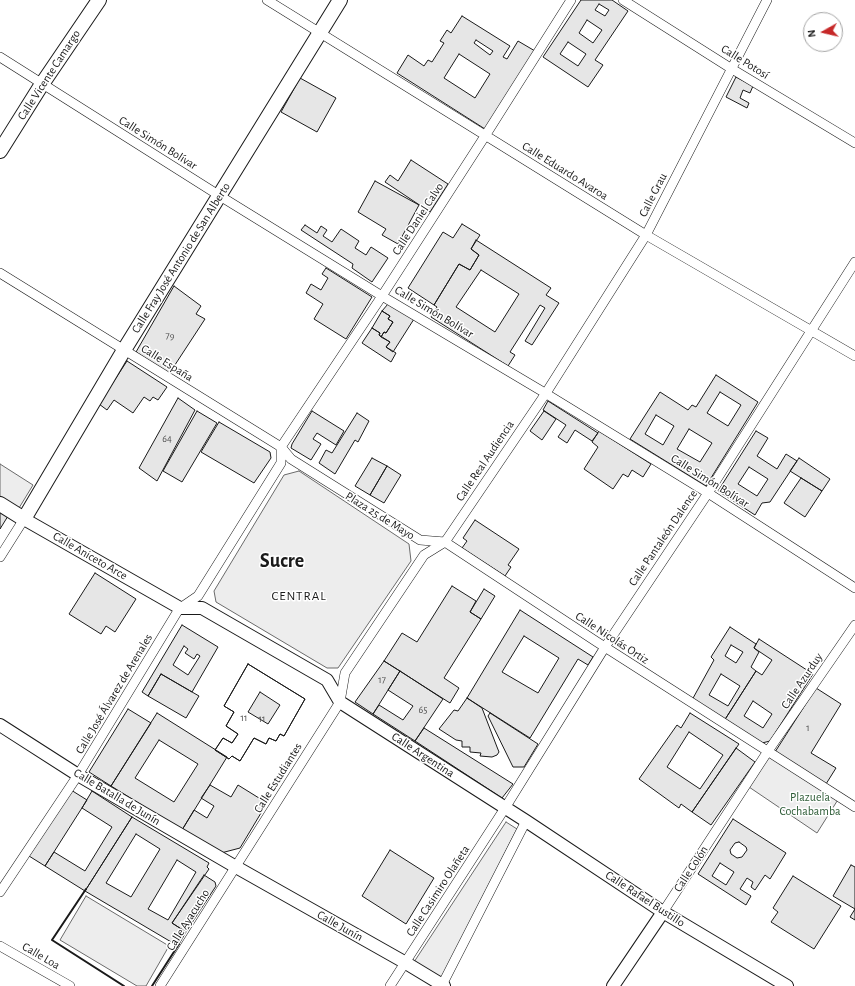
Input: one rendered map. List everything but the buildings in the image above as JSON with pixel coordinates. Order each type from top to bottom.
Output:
[{"type":"main road","name":"Calle Vicente Camargo","points":[[0,151],[42,84],[99,0]]},
{"type":"main road","name":"Calle Fray José Antonio de San Alberto","points":[[24,519],[124,350],[340,0]]},
{"type":"main road","name":"Calle Aniceto Arce","points":[[0,504],[180,608]]},
{"type":"main road","points":[[180,608],[202,608],[327,680],[340,702]]},
{"type":"main road","name":"Calle Argentina","points":[[340,702],[505,808]]},
{"type":"main road","name":"Calle Batalla de Junín","points":[[0,725],[78,775],[236,867]]},
{"type":"main road","name":"Calle Rafael Bustillo","points":[[505,808],[663,912],[787,986]]},
{"type":"main road","name":"Calle Junín","points":[[236,867],[406,963],[443,986]]},
{"type":"main road","name":"Calle Colón","points":[[613,986],[663,912]]},
{"type":"street","name":"Calle Eduardo Avaroa","points":[[267,0],[646,236],[855,356]]},
{"type":"street","name":"Calle Daniel Calvo","points":[[281,448],[382,296],[571,0]]},
{"type":"street","name":"Calle Potosí","points":[[623,0],[732,69],[855,143]]},
{"type":"street","name":"Calle Grau","points":[[546,393],[646,236],[767,0]]},
{"type":"street","name":"Calle Simón Bolívar","points":[[0,57],[382,296],[546,393],[708,493],[855,588]]},
{"type":"street","name":"Calle Pantaleón Dalence","points":[[505,808],[604,647],[708,493],[855,262]]},
{"type":"street","name":"Calle España","points":[[0,273],[281,448]]},
{"type":"street","name":"Calle Real Audiencia","points":[[445,542],[546,393]]},
{"type":"street","name":"Plaza 25 de Mayo","points":[[281,448],[291,460],[420,540],[445,542]]},
{"type":"street","points":[[180,608],[198,596],[281,463],[281,448]]},
{"type":"street","points":[[0,557],[24,519]]},
{"type":"street","points":[[340,702],[345,673],[424,555],[445,542]]},
{"type":"street","name":"Calle Nicolás Ortiz","points":[[445,542],[604,647],[855,807]]},
{"type":"street","name":"Calle José Álvarez de Arenales","points":[[0,892],[78,775],[180,608]]},
{"type":"street","name":"Calle Azurduy","points":[[768,751],[855,625]]},
{"type":"street","name":"Calle Estudiantes","points":[[236,867],[340,702]]},
{"type":"street","name":"Calle Colón","points":[[663,912],[768,751]]},
{"type":"street","name":"Calle Casimiro Olañeta","points":[[390,986],[505,808]]},
{"type":"street","points":[[443,986],[526,821]]},
{"type":"street","name":"Calle Ayacucho","points":[[160,986],[236,867]]},
{"type":"street","name":"Calle Loa","points":[[0,946],[70,986]]},
{"type":"shaded area","points":[[0,464],[33,485],[19,508],[0,496]]},
{"type":"shaded area","points":[[299,471],[409,544],[411,561],[338,668],[327,668],[216,602],[214,591],[284,475]]},
{"type":"shaded area","name":"Plazuela Cochabamba","points":[[770,757],[839,798],[817,833],[749,787],[767,758]]},
{"type":"shaded area","points":[[506,822],[517,829],[442,977],[437,977],[414,962]]},
{"type":"shaded area","points":[[86,896],[169,946],[146,986],[137,986],[60,940]]},
{"type":"wall","points":[[86,889],[52,940],[124,986]]},
{"type":"wall","points":[[152,986],[179,944]]},
{"type":"district","name":"Sucre","points":[[282,561]]},
{"type":"district","name":"CENTRAL","points":[[299,596]]}]
